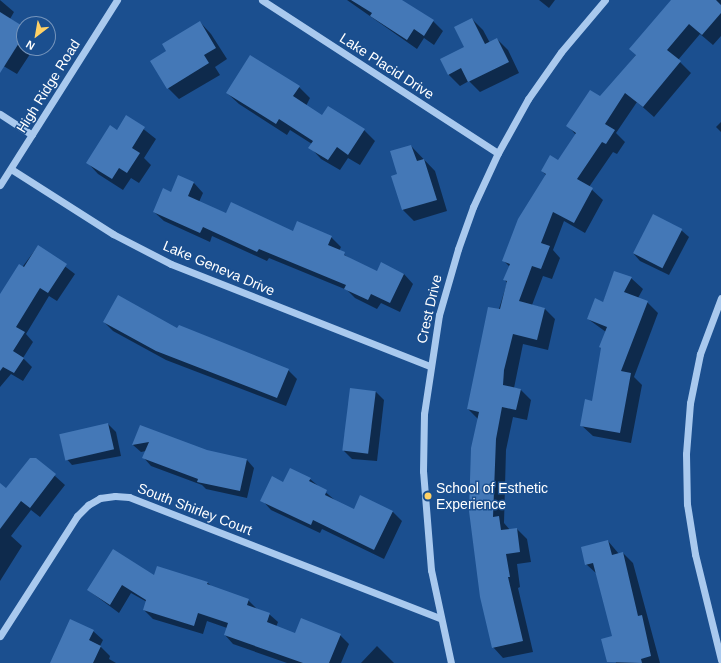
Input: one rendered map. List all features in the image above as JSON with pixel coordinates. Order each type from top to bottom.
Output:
[{"type":"street","name":"High Ridge Road","points":[[0,185],[117,0]]},
{"type":"street","name":"Lake Placid Drive","points":[[262,0],[498,153]]},
{"type":"street","name":"Crest Drive","points":[[451,663],[440,618],[425,528],[422,471],[424,414],[430,366],[454,260],[473,207],[498,153],[528,99],[561,52],[605,0]]},
{"type":"street","points":[[0,114],[32,136]]},
{"type":"street","name":"Lake Geneva Drive","points":[[11,169],[113,234],[171,264],[430,366]]},
{"type":"street","points":[[721,298],[700,354],[690,403],[686,454],[687,504],[695,554],[721,660]]},
{"type":"street","name":"South Shirley Court","points":[[0,636],[77,516],[88,505],[100,498],[115,496],[129,497],[440,618]]},
{"type":"building","points":[[351,0],[402,0],[434,20],[424,36],[414,29],[407,40],[370,16],[372,13]]},
{"type":"building","points":[[671,0],[716,0],[721,5],[721,13],[702,35],[689,24],[667,50],[681,61],[643,107],[625,93],[605,124],[615,130],[606,144],[602,142],[577,179],[593,188],[574,223],[553,212],[541,243],[550,246],[541,269],[532,266],[519,301],[545,308],[537,340],[513,334],[504,370],[503,385],[521,389],[516,410],[502,407],[496,439],[493,517],[499,516],[501,530],[517,528],[520,552],[506,554],[510,577],[508,577],[523,641],[492,648],[480,597],[469,511],[471,448],[479,412],[467,409],[488,307],[500,309],[507,281],[503,280],[510,264],[502,261],[518,219],[546,174],[541,171],[550,155],[558,160],[576,133],[566,126],[590,90],[600,96],[636,55],[629,49]]},
{"type":"building","points":[[0,12],[16,22],[16,48],[0,73]]},
{"type":"building","points":[[472,18],[485,44],[497,38],[509,62],[468,82],[461,68],[448,75],[440,59],[464,47],[454,27]]},
{"type":"building","points":[[200,21],[216,48],[204,55],[209,63],[167,89],[150,61],[166,51],[162,44]]},
{"type":"building","points":[[250,55],[300,86],[293,96],[322,115],[328,106],[365,129],[348,155],[337,147],[328,160],[308,148],[313,141],[279,119],[276,124],[226,93]]},
{"type":"building","points":[[126,115],[145,127],[132,148],[140,153],[127,173],[119,168],[112,179],[86,163],[110,125],[117,130]]},
{"type":"building","points":[[411,145],[417,161],[424,159],[437,200],[402,210],[391,176],[397,174],[390,151]]},
{"type":"building","points":[[178,175],[194,182],[188,196],[226,213],[231,202],[293,231],[297,221],[332,236],[328,245],[345,252],[344,255],[377,271],[381,262],[404,274],[390,303],[371,294],[368,300],[344,289],[346,285],[259,249],[257,252],[203,227],[200,233],[153,212],[163,188],[171,192]]},
{"type":"building","points":[[653,214],[682,229],[662,268],[633,253]]},
{"type":"building","points":[[38,245],[67,264],[48,293],[40,288],[16,327],[25,332],[13,351],[24,358],[14,373],[3,367],[0,371],[0,294],[19,264],[24,267]]},
{"type":"building","points":[[614,271],[632,277],[624,292],[648,301],[621,371],[631,373],[620,433],[580,426],[585,399],[592,401],[601,348],[599,347],[607,327],[587,319],[595,298],[603,302]]},
{"type":"building","points":[[118,295],[177,328],[179,325],[289,369],[277,398],[156,351],[103,322]]},
{"type":"building","points":[[350,388],[376,391],[368,454],[342,451]]},
{"type":"building","points":[[108,423],[114,449],[65,461],[59,434]]},
{"type":"building","points":[[140,425],[207,450],[247,459],[240,491],[197,482],[198,479],[142,458],[149,442],[132,445]]},
{"type":"building","points":[[30,458],[36,458],[56,474],[30,508],[21,501],[0,529],[0,483],[6,488]]},
{"type":"building","points":[[290,468],[311,478],[309,481],[327,490],[325,495],[354,509],[360,495],[393,511],[374,550],[313,520],[311,525],[260,501],[272,476],[283,482]]},
{"type":"building","points":[[608,540],[612,555],[623,552],[638,616],[642,615],[651,656],[641,659],[642,663],[607,662],[601,639],[612,636],[593,563],[585,565],[581,547]]},
{"type":"building","points":[[113,549],[154,575],[157,566],[208,582],[207,584],[249,599],[247,605],[270,613],[267,622],[295,633],[301,618],[341,634],[329,663],[303,663],[224,635],[228,623],[198,613],[194,626],[143,610],[146,600],[122,585],[110,605],[87,590]]},
{"type":"building","points":[[70,619],[94,630],[89,640],[101,646],[93,663],[50,663]]},
{"type":"place","name":"School of Esthetic Experience","points":[[428,496]]}]
